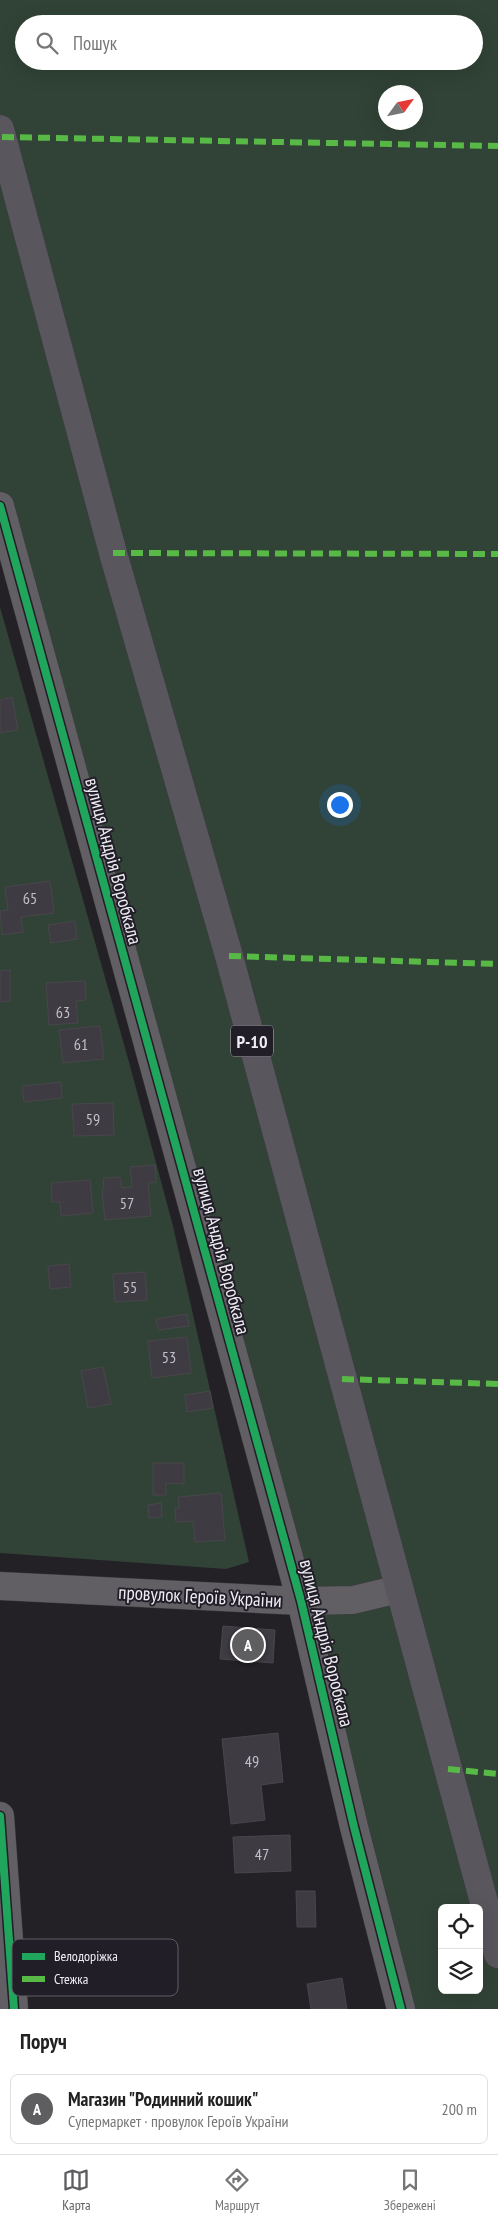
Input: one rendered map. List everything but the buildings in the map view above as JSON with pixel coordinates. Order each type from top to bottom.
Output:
[{"type":"main road","name":"Р-10","points":[[0,129],[113,553],[229,956],[498,1954]]},
{"type":"street","name":"вулиця Андрія Воробкала","points":[[0,506],[301,1601],[354,1827],[401,2009]]},
{"type":"street","name":"провулок Героїв України","points":[[0,1586],[301,1601],[353,1600],[399,1589]]},
{"type":"street","points":[[0,1816],[12,1981]]},
{"type":"street","points":[[13,1996],[14,2009]]},
{"type":"green space","points":[[0,0],[498,0],[498,2009],[401,2009],[0,506]]},
{"type":"green space","points":[[0,607],[129,1062],[173,1226],[249,1562],[226,1569],[0,1553]]},
{"type":"marked path","points":[[2,137],[498,146]]},
{"type":"marked path","points":[[113,553],[498,554]]},
{"type":"marked path","points":[[229,956],[498,964]]},
{"type":"marked path","points":[[342,1379],[498,1384]]},
{"type":"marked path","points":[[448,1769],[498,1774]]},
{"type":"cycle path","points":[[0,506],[301,1601],[354,1827],[401,2009]]},
{"type":"cycle path","points":[[0,1816],[12,1981]]},
{"type":"cycle path","points":[[13,1996],[14,2009]]},
{"type":"place","name":"Магазин \"Родинний кошик\"","points":[[248,1645]]}]
